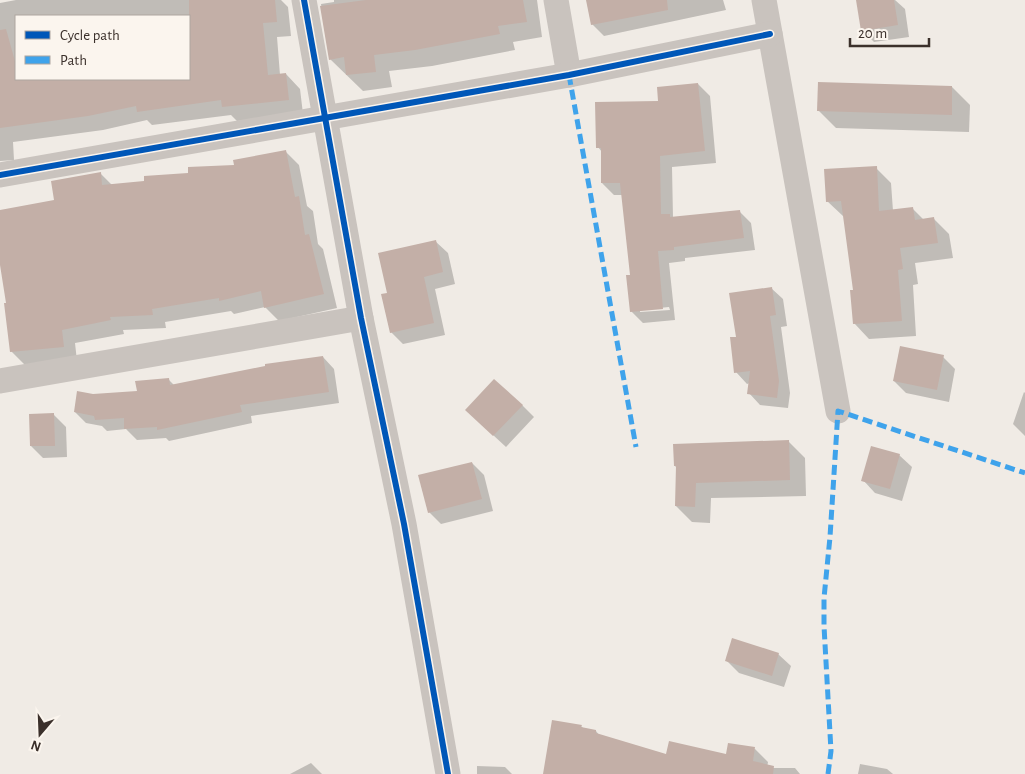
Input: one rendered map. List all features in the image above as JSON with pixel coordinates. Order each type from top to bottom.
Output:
[{"type":"street","points":[[304,0],[361,318],[404,524],[448,774]]},
{"type":"street","points":[[556,0],[569,75]]},
{"type":"street","points":[[764,0],[838,411]]},
{"type":"street","points":[[0,175],[569,75],[770,34]]},
{"type":"street","points":[[0,381],[361,318]]},
{"type":"building","points":[[189,0],[275,0],[277,22],[263,23],[268,75],[286,73],[289,100],[222,107],[221,100],[137,112],[136,106],[88,116],[0,128],[0,30],[6,29],[15,61],[15,80],[190,80]]},
{"type":"building","points":[[366,0],[523,0],[527,22],[498,26],[500,34],[415,50],[374,55],[376,72],[346,75],[344,57],[329,60],[320,6]]},
{"type":"building","points":[[586,0],[667,0],[668,10],[591,25]]},
{"type":"building","points":[[856,0],[894,0],[898,25],[861,31]]},
{"type":"building","points":[[818,82],[952,86],[952,115],[817,111]]},
{"type":"building","points":[[698,83],[705,151],[660,156],[661,214],[670,214],[670,217],[740,210],[744,238],[674,247],[674,250],[658,251],[663,309],[630,312],[626,275],[630,275],[620,183],[601,183],[601,148],[596,148],[595,102],[658,101],[657,87]]},
{"type":"building","points":[[286,150],[295,197],[299,196],[305,235],[309,234],[324,294],[264,308],[261,291],[219,301],[219,298],[152,309],[153,315],[110,317],[111,320],[62,330],[64,347],[10,352],[4,303],[6,303],[0,265],[0,210],[54,200],[51,181],[101,172],[102,185],[144,181],[144,176],[188,173],[188,167],[234,165],[233,160]]},
{"type":"building","points":[[877,166],[879,211],[913,207],[915,220],[934,217],[938,243],[900,248],[903,269],[898,270],[902,321],[853,324],[850,290],[853,290],[841,201],[826,202],[824,169]]},
{"type":"building","points":[[436,240],[443,272],[424,277],[434,323],[390,333],[381,294],[387,293],[378,253]]},
{"type":"building","points":[[772,287],[776,315],[770,316],[779,381],[777,398],[747,394],[750,371],[734,373],[730,337],[736,337],[729,293]]},
{"type":"building","points":[[900,346],[944,355],[937,390],[893,381]]},
{"type":"building","points":[[323,356],[329,392],[240,405],[242,412],[157,430],[157,427],[124,429],[124,418],[95,420],[94,416],[74,412],[77,391],[93,394],[137,391],[135,381],[169,378],[170,385],[265,366],[265,364]]},
{"type":"building","points":[[494,379],[523,405],[493,436],[465,410]]},
{"type":"building","points":[[54,413],[55,446],[30,446],[29,414]]},
{"type":"building","points":[[789,440],[790,480],[696,483],[695,507],[675,506],[676,466],[674,466],[673,444]]},
{"type":"building","points":[[871,446],[900,454],[890,489],[861,481]]},
{"type":"building","points":[[472,462],[482,499],[428,513],[418,475]]},
{"type":"building","points":[[732,638],[779,653],[772,676],[725,661]]},
{"type":"building","points":[[552,720],[582,725],[581,727],[596,730],[596,733],[666,754],[669,741],[726,754],[728,743],[755,747],[753,761],[774,766],[773,774],[543,774]]},
{"type":"marked path","points":[[569,75],[636,447]]},
{"type":"marked path","points":[[828,774],[831,751],[824,598],[838,411],[1025,473]]},
{"type":"cycle path","points":[[304,0],[361,318],[404,524],[448,774]]},
{"type":"cycle path","points":[[0,175],[569,75],[770,34]]}]
